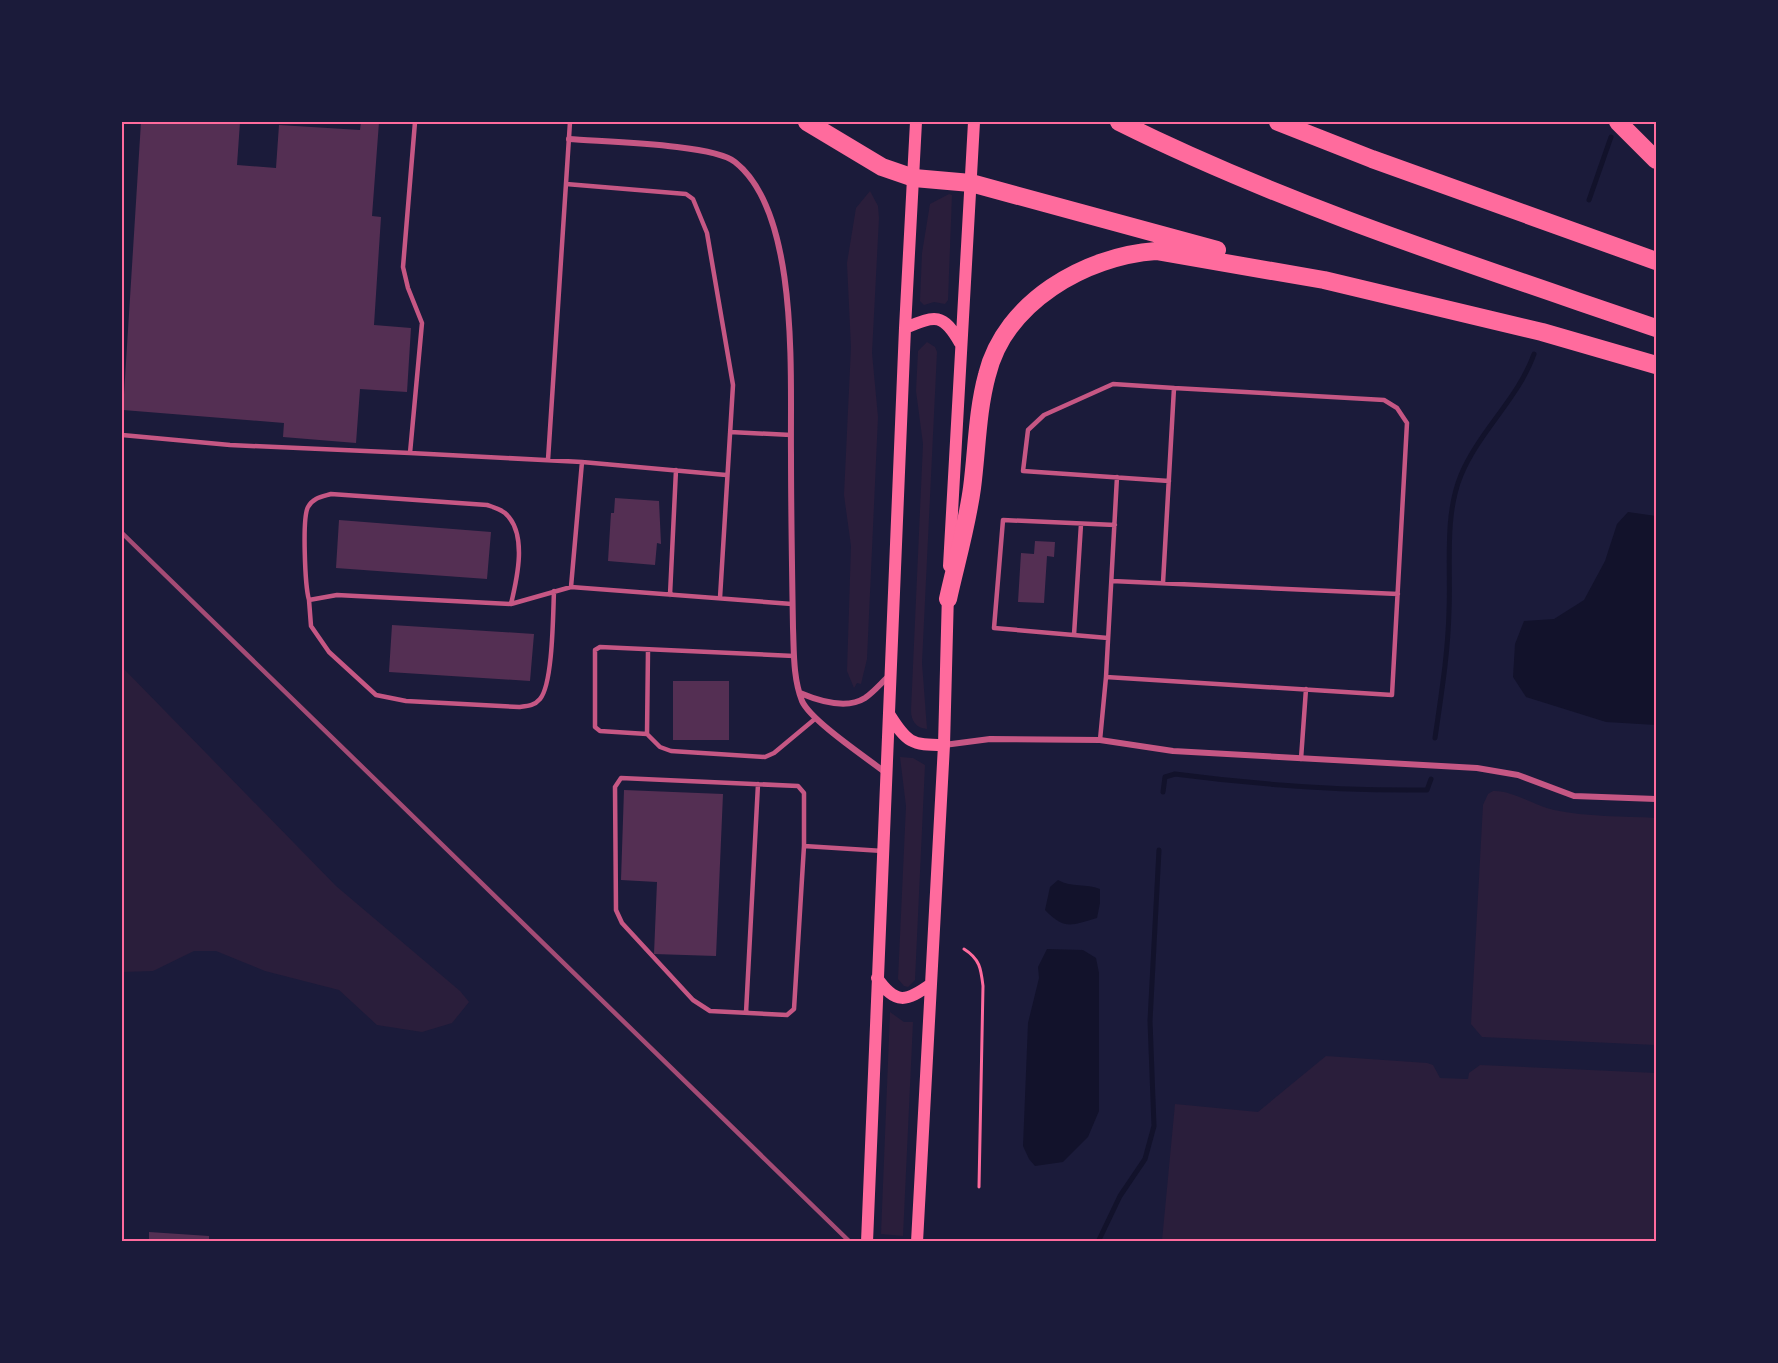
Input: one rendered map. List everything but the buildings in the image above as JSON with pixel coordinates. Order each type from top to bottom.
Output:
[{"type":"highway","points":[[807,122],[874,163],[914,178],[970,183],[1324,280],[1542,332],[1656,365]]},
{"type":"highway","points":[[1119,122],[1181,152],[1358,223],[1656,328]]},
{"type":"highway","points":[[1278,122],[1372,159],[1656,261]]},
{"type":"highway","points":[[1618,122],[1656,160]]},
{"type":"highway","points":[[948,599],[972,490],[980,404],[987,373],[1014,321],[1031,305],[1071,275],[1100,263],[1135,253],[1176,254],[1324,280]]},
{"type":"main road","points":[[867,1242],[905,328],[916,122]]},
{"type":"main road","points":[[917,1242],[945,745],[948,599],[960,344],[974,122]]},
{"type":"main road","points":[[905,328],[925,319],[942,320],[948,323],[960,344]]},
{"type":"main road","points":[[889,714],[903,738],[916,745],[945,745]]},
{"type":"main road","points":[[877,978],[887,993],[900,999],[914,996],[931,984]]},
{"type":"street","points":[[569,139],[708,151],[734,160],[754,180],[777,242],[785,282],[791,435],[792,604],[794,656],[800,693],[803,703],[816,718],[886,773]]},
{"type":"street","points":[[800,693],[820,702],[841,704],[864,699],[891,674]]},
{"type":"street","points":[[945,745],[990,739],[1100,740],[1154,749],[1491,769],[1518,775],[1574,796],[1656,799]]},
{"type":"lane","points":[[410,453],[422,323],[408,288],[403,267],[414,122]]},
{"type":"lane","points":[[548,460],[570,122]]},
{"type":"lane","points":[[566,184],[686,194],[693,200],[707,233],[733,384],[720,598]]},
{"type":"lane","points":[[1106,677],[1392,695],[1407,423],[1397,408],[1384,400],[1113,384],[1044,415],[1028,430],[1023,471],[1169,481]]},
{"type":"lane","points":[[1163,583],[1174,388]]},
{"type":"lane","points":[[730,432],[791,435]]},
{"type":"lane","points":[[122,435],[230,445],[582,462],[726,475]]},
{"type":"lane","points":[[572,587],[582,462]]},
{"type":"lane","points":[[670,595],[676,470]]},
{"type":"lane","points":[[1100,740],[1106,677],[1117,477]]},
{"type":"lane","points":[[511,604],[519,572],[519,550],[513,527],[505,513],[488,505],[331,494],[314,498],[306,509],[305,586],[309,600],[311,626],[329,652],[376,695],[406,701],[519,707],[533,705],[542,697],[550,662],[554,591]]},
{"type":"lane","points":[[1108,638],[994,628],[1003,520],[1114,525]]},
{"type":"lane","points":[[1074,635],[1082,524]]},
{"type":"lane","points":[[1112,581],[1398,594]]},
{"type":"lane","points":[[309,600],[338,595],[511,604],[572,587],[792,604]]},
{"type":"lane","points":[[794,656],[600,647],[595,650],[595,727],[600,731],[646,734],[660,747],[671,751],[765,757],[774,753],[816,718]]},
{"type":"lane","points":[[646,734],[648,650]]},
{"type":"lane","points":[[1301,759],[1306,689]]},
{"type":"lane","points":[[621,778],[798,786],[804,793],[804,846],[794,1009],[787,1015],[710,1011],[693,1000],[622,923],[616,910],[615,787],[621,778]]},
{"type":"lane","points":[[746,1013],[758,784]]},
{"type":"lane","points":[[804,846],[883,851]]},
{"type":"path","points":[[964,949],[974,955],[981,967],[983,986],[978,1187]]},
{"type":"shaded area","points":[[870,191],[878,206],[879,218],[872,353],[878,417],[867,659],[861,684],[857,683],[854,688],[847,671],[851,546],[844,495],[851,347],[847,263],[856,208]]},
{"type":"shaded area","points":[[949,194],[952,195],[948,300],[945,304],[934,302],[924,305],[920,301],[922,253],[930,204]]},
{"type":"shaded area","points":[[927,342],[935,347],[937,352],[922,663],[927,729],[915,723],[911,710],[923,444],[916,391],[918,351]]},
{"type":"shaded area","points":[[1628,512],[1656,516],[1656,725],[1606,722],[1526,697],[1513,677],[1515,644],[1524,621],[1554,619],[1584,600],[1605,561],[1617,524]]},
{"type":"shaded area","points":[[122,667],[336,886],[460,991],[469,1002],[452,1023],[422,1032],[377,1025],[339,990],[265,971],[216,951],[194,951],[153,971],[122,972]]},
{"type":"shaded area","points":[[900,757],[913,758],[925,765],[915,980],[908,987],[898,979],[906,806]]},
{"type":"shaded area","points":[[1493,791],[1508,793],[1547,808],[1567,812],[1656,818],[1656,1045],[1482,1037],[1471,1024],[1483,805],[1488,794]]},
{"type":"shaded area","points":[[1058,880],[1068,884],[1100,889],[1097,918],[1081,923],[1064,924],[1052,917],[1045,910],[1050,887]]},
{"type":"shaded area","points":[[1047,949],[1083,950],[1096,958],[1099,973],[1099,1111],[1088,1137],[1063,1162],[1035,1166],[1023,1146],[1028,1023],[1039,978],[1038,967]]},
{"type":"shaded area","points":[[890,1012],[904,1022],[913,1022],[903,1236],[881,1234]]},
{"type":"shaded area","points":[[1326,1056],[1427,1063],[1433,1065],[1440,1078],[1468,1079],[1469,1073],[1480,1065],[1656,1073],[1656,1241],[1162,1241],[1175,1104],[1258,1112]]},
{"type":"waterway","points":[[1589,200],[1611,137]]},
{"type":"waterway","points":[[1435,738],[1447,643],[1450,524],[1456,491],[1461,475],[1478,443],[1519,386],[1534,354]]},
{"type":"waterway","points":[[1163,792],[1165,777],[1175,774],[1270,784],[1364,789],[1427,790],[1431,779]]},
{"type":"waterway","points":[[1098,1242],[1120,1196],[1145,1159],[1154,1126],[1150,1021],[1159,850]]},
{"type":"railway","points":[[122,533],[850,1242]]}]
